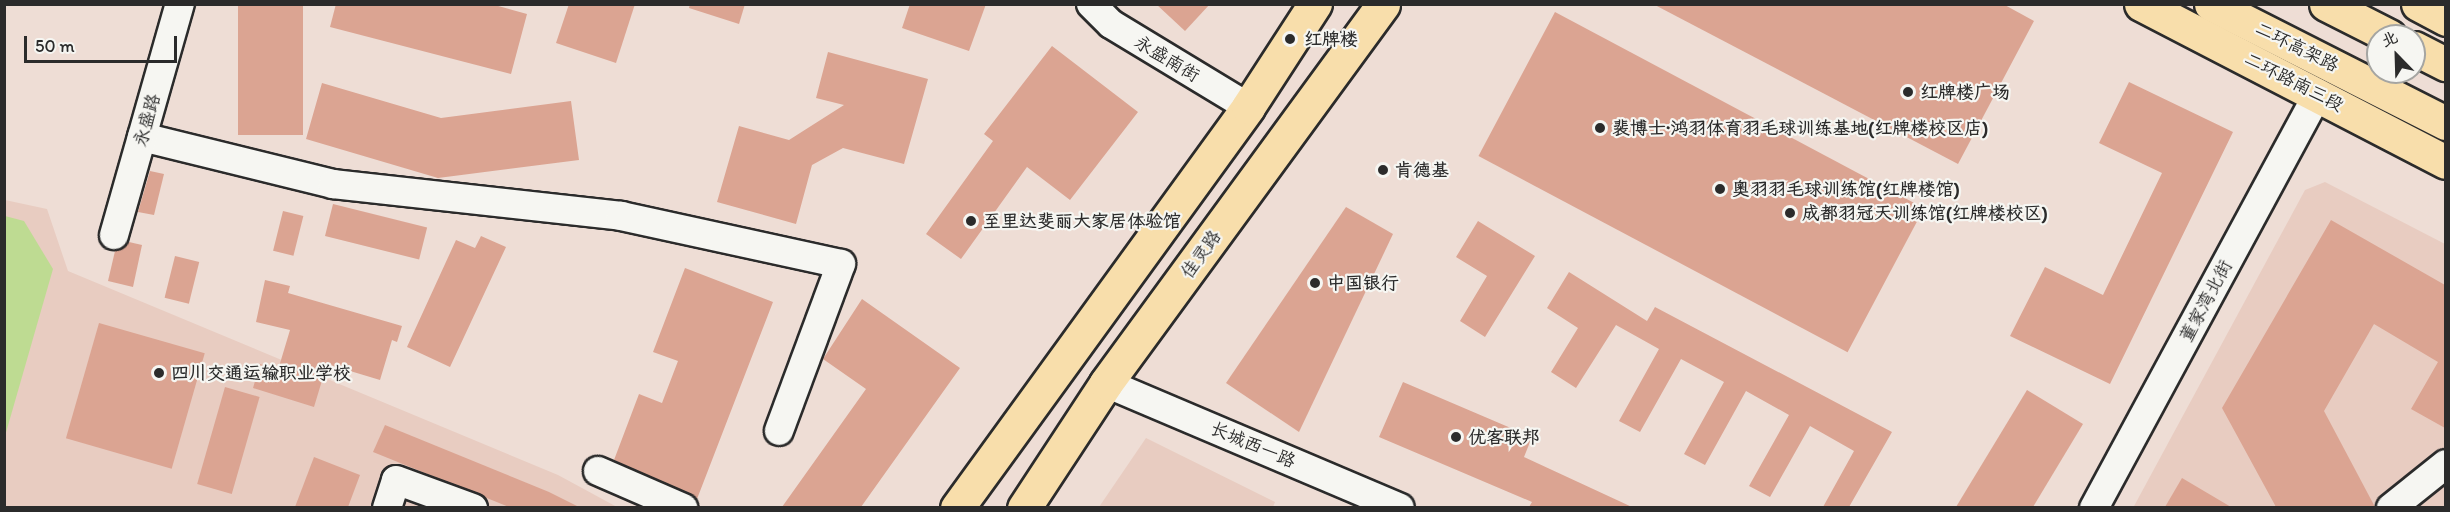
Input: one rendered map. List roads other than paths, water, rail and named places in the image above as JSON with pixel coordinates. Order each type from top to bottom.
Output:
[{"type":"main road","points":[[957,507],[1248,107],[1316,4]]},
{"type":"main road","name":"佳灵路","points":[[1024,507],[1106,383],[1383,4]]},
{"type":"main road","name":"二环路南三段","points":[[2141,4],[2445,162]]},
{"type":"main road","name":"二环高架路","points":[[2211,4],[2445,123]]},
{"type":"main road","points":[[2326,4],[2366,24]]},
{"type":"main road","points":[[2418,4],[2445,19]]},
{"type":"main road","points":[[2426,54],[2445,64]]},
{"type":"street","name":"永盛路","points":[[114,235],[180,4]]},
{"type":"street","name":"永盛南街","points":[[1091,4],[1111,24],[1248,107]]},
{"type":"street","name":"董家湾北街","points":[[2094,507],[2318,94]]},
{"type":"street","points":[[142,137],[333,184],[621,216],[841,264],[779,431]]},
{"type":"street","name":"长城西一路","points":[[1106,383],[1400,507]]},
{"type":"street","points":[[2391,507],[2445,464]]},
{"type":"street","points":[[598,471],[683,507]]},
{"type":"street","points":[[387,507],[396,480],[473,507]]},
{"type":"place","name":"红牌楼","points":[[1290,39]]},
{"type":"place","name":"红牌楼广场","points":[[1908,92]]},
{"type":"place","name":"裴博士·鸿羽体育羽毛球训练基地(红牌楼校区店)","points":[[1600,128]]},
{"type":"place","name":"肯德基","points":[[1383,170]]},
{"type":"place","name":"奥羽羽毛球训练馆(红牌楼馆)","points":[[1720,189]]},
{"type":"place","name":"成都羽冠天训练馆(红牌楼校区)","points":[[1790,213]]},
{"type":"place","name":"至里达斐丽大家居体验馆","points":[[971,221]]},
{"type":"place","name":"中国银行","points":[[1315,283]]},
{"type":"place","name":"四川交通运输职业学校","points":[[159,373]]},
{"type":"place","name":"优客联邦","points":[[1456,437]]}]
